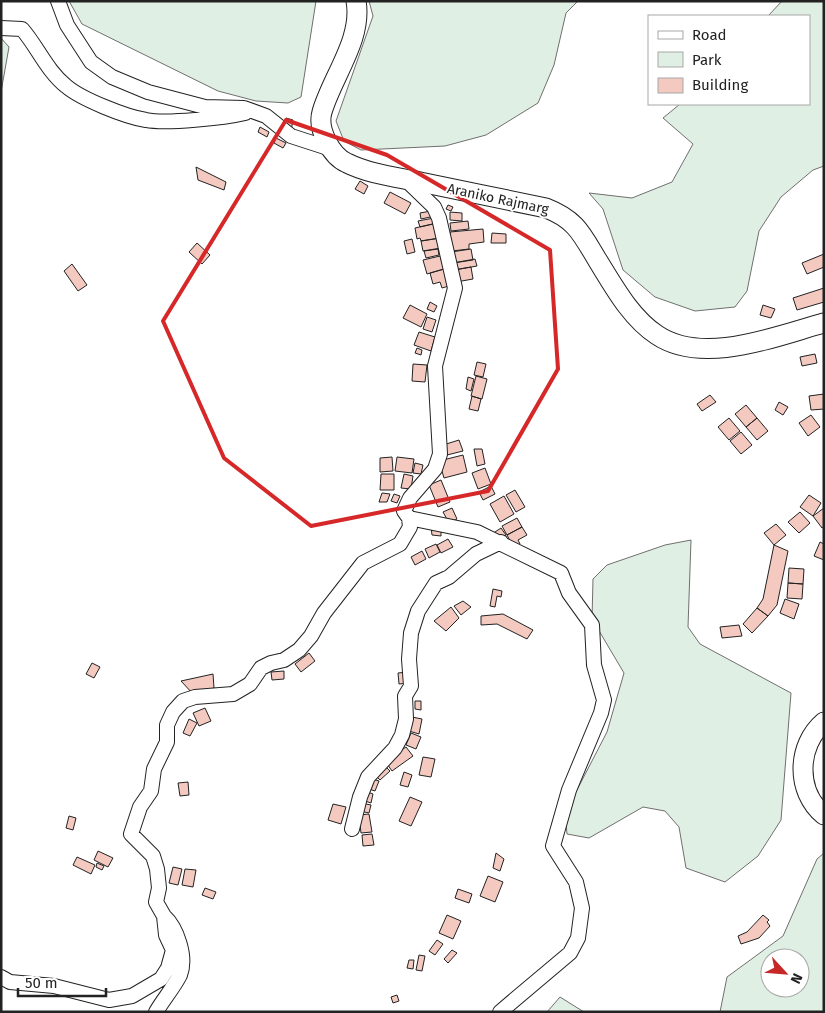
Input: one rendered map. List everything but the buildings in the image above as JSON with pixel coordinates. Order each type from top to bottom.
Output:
[{"type":"highway","points":[[331,149],[324,133],[321,115],[332,82],[348,49],[357,19],[356,1]]},
{"type":"highway","name":"Araniko Rajmarg","points":[[331,149],[347,163],[406,179],[546,208],[561,214],[586,238],[620,295],[640,320],[657,335],[676,344],[705,348],[735,347],[824,323]]},
{"type":"highway","points":[[824,722],[810,736],[804,749],[802,774],[808,793],[824,815]]},
{"type":"street","points":[[58,1],[67,25],[91,62],[112,77],[148,92],[205,107],[231,106],[253,111],[266,116],[291,136],[331,149]]},
{"type":"street","points":[[1,28],[22,28],[64,85],[78,95],[146,120],[233,116],[253,111]]},
{"type":"street","points":[[156,1012],[180,974],[181,950],[176,930],[164,916],[156,902],[159,888],[153,856],[131,834],[140,807],[150,791],[154,769],[167,742],[167,725],[173,712],[183,701],[195,697],[233,694],[250,684],[261,668],[284,660],[300,650],[311,636],[324,613],[362,563],[400,544],[410,527],[409,518],[404,511],[405,505],[435,470],[440,454],[435,366],[455,288],[439,218],[434,207],[406,179]]},
{"type":"street","points":[[409,518],[476,532],[501,542],[561,573],[570,594],[592,626],[594,665],[604,700],[601,713],[568,790],[553,846],[576,882],[582,908],[578,938],[570,953],[500,1012]]},
{"type":"street","points":[[352,829],[360,797],[368,777],[395,748],[402,735],[406,719],[405,696],[411,686],[409,660],[411,633],[418,611],[436,583],[449,577],[476,554],[501,542]]},
{"type":"street","points":[[1,977],[10,982],[54,986],[109,1000],[132,996],[161,979],[168,968],[173,950],[166,935],[164,916]]},
{"type":"highlighted area","points":[[286,120],[387,155],[550,250],[558,369],[488,491],[311,526],[224,458],[163,321]]},
{"type":"green space","points":[[69,1],[316,1],[301,97],[288,103],[256,101],[218,91],[82,24]]},
{"type":"green space","points":[[369,1],[578,1],[566,13],[554,65],[538,103],[486,135],[445,146],[361,150],[344,141],[336,121],[373,16]]},
{"type":"green space","points":[[782,1],[824,1],[824,166],[813,170],[781,197],[759,231],[747,291],[735,307],[695,311],[655,297],[623,270],[603,209],[589,193],[632,198],[672,182],[693,144],[663,118],[679,105],[810,105],[810,15],[769,15]]},
{"type":"green space","points":[[1,38],[9,47],[1,92]]},
{"type":"green space","points":[[691,540],[688,627],[700,644],[791,693],[781,820],[758,856],[725,882],[686,868],[679,827],[665,811],[643,807],[589,838],[567,834],[565,813],[607,732],[624,673],[592,619],[593,579],[607,565],[665,545]]},
{"type":"green space","points":[[824,853],[824,1012],[720,1012],[727,977],[760,953],[760,998],[810,998],[810,948],[767,948],[783,936],[817,859]]},
{"type":"green space","points":[[560,997],[584,1012],[547,1012]]}]
